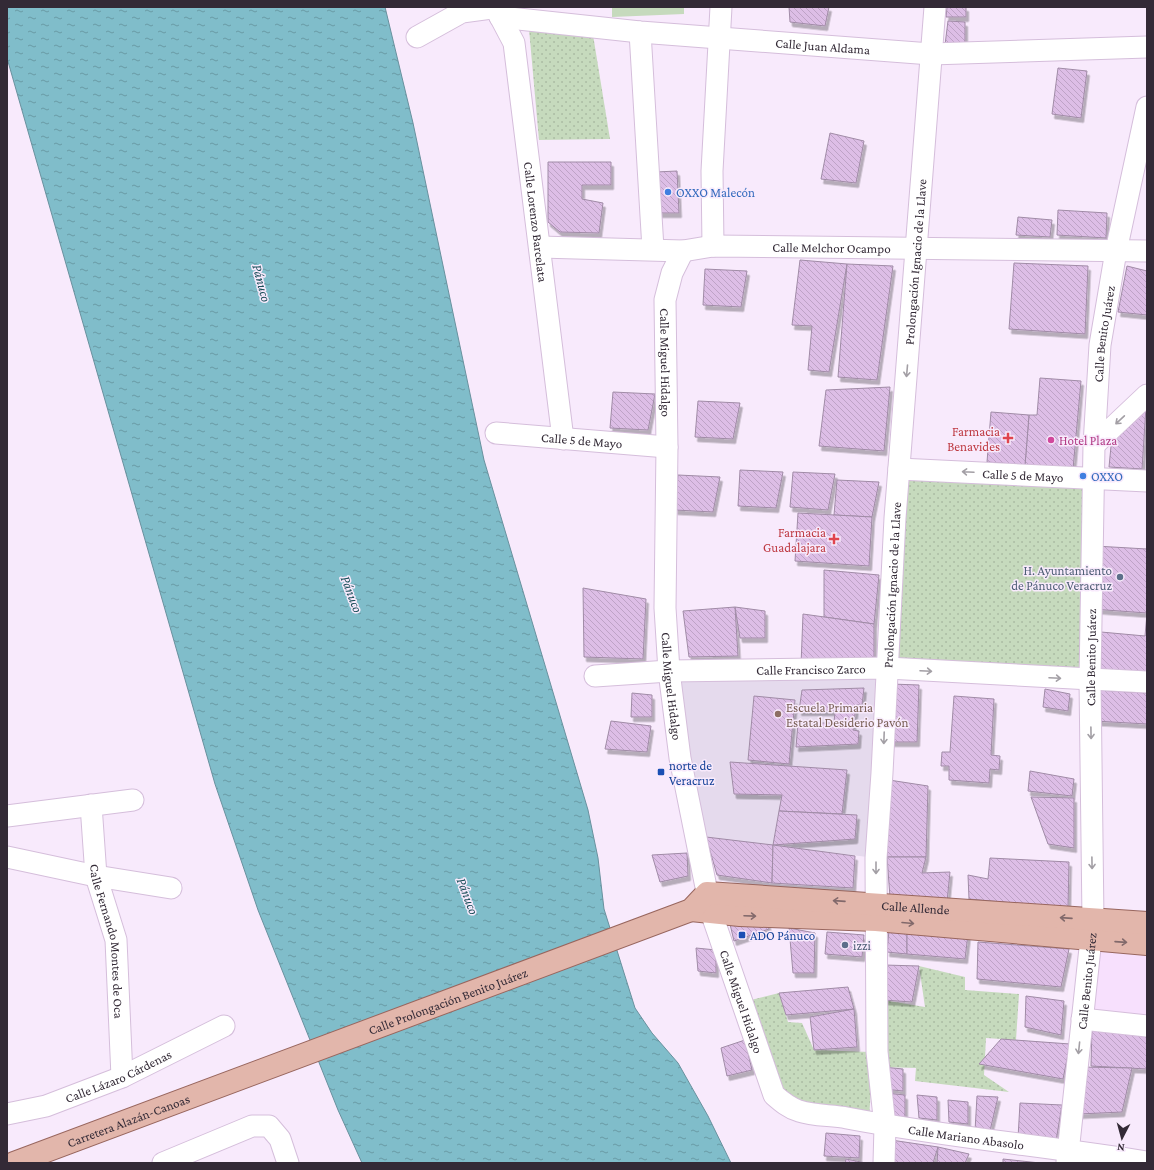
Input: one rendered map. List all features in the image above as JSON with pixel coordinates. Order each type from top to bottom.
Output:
[{"type":"main road","name":"Calle Allende","points":[[654,923],[703,905],[876,912],[1092,930],[1147,944]]},
{"type":"main road","name":"Calle Prolongación Benito Juárez","points":[[242,1077],[654,923]]},
{"type":"main road","name":"Calle Allende","points":[[1092,930],[1147,923]]},
{"type":"main road","name":"Carretera Alazán-Canoas","points":[[14,1163],[242,1077]]},
{"type":"street","points":[[713,246],[712,171],[721,7]]},
{"type":"street","name":"Prolongación Ignacio de la Llave","points":[[884,1163],[884,1126],[876,1052],[876,858],[882,773],[892,554],[935,7]]},
{"type":"street","name":"Calle Juan Aldama","points":[[417,37],[462,12],[497,10],[640,32],[931,54],[1147,47]]},
{"type":"street","name":"Calle Lorenzo Barcelata","points":[[497,10],[514,43],[563,439]]},
{"type":"street","points":[[640,32],[653,249]]},
{"type":"street","name":"Calle Benito Juárez","points":[[1068,1156],[1092,930],[1090,680],[1093,478],[1100,345],[1116,251],[1147,107]]},
{"type":"street","name":"Calle Melchor Ocampo","points":[[540,247],[683,251],[713,246],[1147,251]]},
{"type":"street","name":"Calle Miguel Hidalgo","points":[[683,251],[672,274],[665,300],[665,608],[670,671],[680,758],[703,905],[774,1095],[786,1106]]},
{"type":"street","points":[[1094,445],[1147,395]]},
{"type":"street","name":"Calle 5 de Mayo","points":[[496,433],[666,447]]},
{"type":"street","name":"Calle 5 de Mayo","points":[[899,468],[1147,482]]},
{"type":"street","name":"Calle Francisco Zarco","points":[[595,676],[670,671],[887,668],[1147,682]]},
{"type":"street","points":[[7,816],[133,800]]},
{"type":"street","name":"Calle Fernando Montes de Oca","points":[[91,805],[96,876],[116,940],[122,1077]]},
{"type":"street","points":[[7,857],[96,876],[171,888]]},
{"type":"street","points":[[1082,1019],[1147,1026]]},
{"type":"street","name":"Calle Lázaro Cárdenas","points":[[7,1114],[46,1106],[122,1077],[224,1026]]},
{"type":"street","name":"Calle Mariano Abasolo","points":[[786,1106],[800,1112],[846,1118],[884,1126],[1068,1156],[1147,1162]]},
{"type":"street","points":[[164,1163],[252,1126],[269,1126],[280,1139],[288,1163]]},
{"type":"shaded area","points":[[887,668],[876,858],[694,836],[667,670]]},
{"type":"shaded area","points":[[1100,948],[1147,952],[1147,1022],[1093,1017]]},
{"type":"green space","points":[[612,7],[684,7],[684,14],[612,17]]},
{"type":"green space","points":[[529,29],[593,35],[610,139],[539,140]]},
{"type":"green space","points":[[899,469],[1093,478],[1090,680],[887,668]]},
{"type":"green space","points":[[919,966],[965,977],[965,990],[1019,994],[1016,1040],[986,1038],[984,1075],[1009,1092],[915,1081],[916,1068],[883,1067],[883,1000],[925,1007]]},
{"type":"green space","points":[[779,993],[788,1022],[802,1023],[814,1050],[870,1052],[871,1089],[869,1119],[788,1102],[763,1050],[751,1000]]},
{"type":"water","name":"Pánuco","points":[[7,7],[385,7],[413,123],[484,460],[588,810],[598,858],[604,909],[635,1008],[652,1033],[678,1063],[708,1116],[731,1163],[362,1163],[338,1110],[258,910],[215,784],[7,58]]},
{"type":"building","points":[[789,7],[829,7],[825,26],[790,22]]},
{"type":"building","points":[[947,7],[966,7],[966,17],[946,17]]},
{"type":"building","points":[[948,21],[965,22],[965,45],[945,45]]},
{"type":"building","points":[[1058,68],[1087,71],[1081,118],[1052,114]]},
{"type":"building","points":[[830,133],[864,141],[856,183],[821,179]]},
{"type":"building","points":[[548,162],[611,162],[611,185],[582,185],[582,199],[603,203],[599,233],[560,232],[548,222]]},
{"type":"building","name":"OXXO Malecón","points":[[677,171],[679,213],[659,213],[656,172]]},
{"type":"building","points":[[1058,210],[1107,213],[1106,238],[1057,235]]},
{"type":"building","points":[[1018,217],[1052,220],[1050,237],[1016,235]]},
{"type":"building","points":[[800,260],[847,264],[829,372],[808,370],[812,326],[792,325]]},
{"type":"building","points":[[1014,263],[1088,266],[1085,334],[1009,329]]},
{"type":"building","points":[[847,264],[893,266],[877,380],[838,377]]},
{"type":"building","points":[[1127,266],[1147,271],[1147,315],[1118,312]]},
{"type":"building","points":[[705,269],[747,271],[741,307],[703,305]]},
{"type":"building","name":"Hotel Plaza","points":[[1040,378],[1081,381],[1073,469],[1025,465],[1029,415],[1037,415]]},
{"type":"building","points":[[890,387],[884,451],[819,446],[826,390]]},
{"type":"building","points":[[613,392],[655,394],[648,430],[610,428]]},
{"type":"building","points":[[698,401],[740,403],[733,439],[695,437]]},
{"type":"building","points":[[1146,407],[1142,469],[1109,467],[1112,436]]},
{"type":"building","name":"Farmacia Benavides","points":[[991,412],[1029,415],[1025,465],[987,462]]},
{"type":"building","points":[[740,470],[783,472],[776,508],[738,506]]},
{"type":"building","points":[[793,472],[835,474],[828,510],[790,507]]},
{"type":"building","points":[[678,475],[720,477],[713,512],[675,510]]},
{"type":"building","points":[[837,480],[879,482],[872,517],[834,515]]},
{"type":"building","name":"Farmacia Guadalajara","points":[[798,513],[872,517],[869,566],[795,561]]},
{"type":"building","name":"H. Ayuntamiento de Pánuco Veracruz","points":[[1095,546],[1147,549],[1147,613],[1092,609]]},
{"type":"building","points":[[824,570],[879,575],[874,624],[824,617]]},
{"type":"building","points":[[583,588],[646,599],[643,659],[584,657]]},
{"type":"building","points":[[735,607],[765,611],[765,638],[740,638]]},
{"type":"building","points":[[735,607],[738,656],[689,657],[683,611]]},
{"type":"building","points":[[1147,613],[1147,678],[1097,674],[1101,632],[1145,636]]},
{"type":"building","points":[[803,614],[874,624],[874,661],[801,665]]},
{"type":"building","points":[[891,684],[919,685],[917,742],[889,742]]},
{"type":"building","points":[[864,688],[862,705],[856,705],[853,730],[859,731],[858,744],[796,747],[798,723],[834,723],[835,711],[799,711],[802,690]]},
{"type":"building","points":[[1045,689],[1070,694],[1068,711],[1043,707]]},
{"type":"building","points":[[1096,690],[1147,693],[1147,724],[1094,721]]},
{"type":"building","points":[[632,693],[652,695],[652,717],[631,717]]},
{"type":"building","points":[[754,696],[795,700],[789,764],[748,760]]},
{"type":"building","points":[[954,696],[994,699],[991,755],[1000,756],[999,770],[990,769],[989,783],[949,780],[949,766],[941,766],[942,752],[950,752]]},
{"type":"building","points":[[611,721],[651,726],[647,752],[605,749]]},
{"type":"building","points":[[730,762],[847,770],[842,814],[779,811],[782,795],[734,794]]},
{"type":"building","points":[[1030,771],[1074,779],[1072,796],[1028,791]]},
{"type":"building","points":[[889,780],[928,786],[926,857],[887,857]]},
{"type":"building","points":[[1031,797],[1074,798],[1074,848],[1048,844]]},
{"type":"building","points":[[779,811],[857,815],[855,839],[773,845]]},
{"type":"building","points":[[706,837],[773,845],[772,883],[717,875]]},
{"type":"building","points":[[773,845],[855,856],[853,888],[772,883]]},
{"type":"building","points":[[687,853],[688,876],[660,882],[652,855]]},
{"type":"building","points":[[887,857],[926,857],[922,873],[950,872],[947,902],[890,897]]},
{"type":"building","points":[[990,858],[1069,862],[1068,908],[969,899],[968,875],[988,879]]},
{"type":"building","name":"ADO Pánuco","points":[[729,920],[767,920],[769,929],[734,941]]},
{"type":"building","points":[[789,928],[815,933],[814,973],[793,973]]},
{"type":"building","points":[[889,930],[907,930],[907,954],[887,952]]},
{"type":"building","points":[[907,930],[968,934],[965,959],[907,954]]},
{"type":"building","name":"izzi","points":[[827,932],[864,935],[862,957],[825,954]]},
{"type":"building","points":[[978,942],[1069,949],[1061,987],[977,979]]},
{"type":"building","points":[[696,948],[716,950],[716,973],[698,971]]},
{"type":"building","points":[[884,965],[919,966],[912,1002],[883,1000]]},
{"type":"building","points":[[848,987],[854,1009],[786,1015],[779,993]]},
{"type":"building","points":[[1026,996],[1064,1001],[1061,1035],[1025,1027]]},
{"type":"building","points":[[854,1009],[857,1047],[814,1050],[810,1017]]},
{"type":"building","points":[[1092,1025],[1147,1032],[1147,1069],[1091,1066]]},
{"type":"building","points":[[1001,1039],[1070,1044],[1063,1079],[979,1064]]},
{"type":"building","points":[[745,1040],[752,1070],[727,1076],[721,1048]]},
{"type":"building","points":[[883,1067],[903,1069],[903,1091],[884,1089]]},
{"type":"building","points":[[1081,1067],[1132,1068],[1122,1112],[1079,1114]]},
{"type":"building","points":[[885,1093],[905,1095],[905,1118],[887,1116]]},
{"type":"building","points":[[917,1095],[937,1097],[937,1120],[919,1118]]},
{"type":"building","points":[[977,1096],[998,1097],[989,1135],[975,1131]]},
{"type":"building","points":[[948,1100],[968,1102],[968,1124],[949,1122]]},
{"type":"building","points":[[1020,1103],[1062,1105],[1056,1141],[1018,1138]]},
{"type":"building","points":[[826,1133],[860,1136],[859,1158],[824,1156]]},
{"type":"building","points":[[891,1140],[938,1147],[933,1163],[891,1163]]},
{"type":"building","points":[[938,1147],[969,1154],[965,1163],[937,1163]]},
{"type":"building","points":[[846,1159],[866,1163],[845,1163]]},
{"type":"building","points":[[1003,1159],[1040,1163],[1003,1163]]},
{"type":"place","name":"OXXO Malecón","points":[[668,192]]},
{"type":"place","name":"Farmacia Benavides","points":[[1008,438]]},
{"type":"place","name":"Hotel Plaza","points":[[1051,440]]},
{"type":"place","name":"OXXO","points":[[1083,476]]},
{"type":"place","name":"Farmacia Guadalajara","points":[[834,539]]},
{"type":"place","name":"H. Ayuntamiento de Pánuco Veracruz","points":[[1120,577]]},
{"type":"place","name":"Escuela Primaria Estatal Desiderio Pavón","points":[[778,714]]},
{"type":"place","name":"norte de Veracruz","points":[[661,772]]},
{"type":"place","name":"ADO Pánuco","points":[[742,935]]},
{"type":"place","name":"izzi","points":[[845,945]]}]
